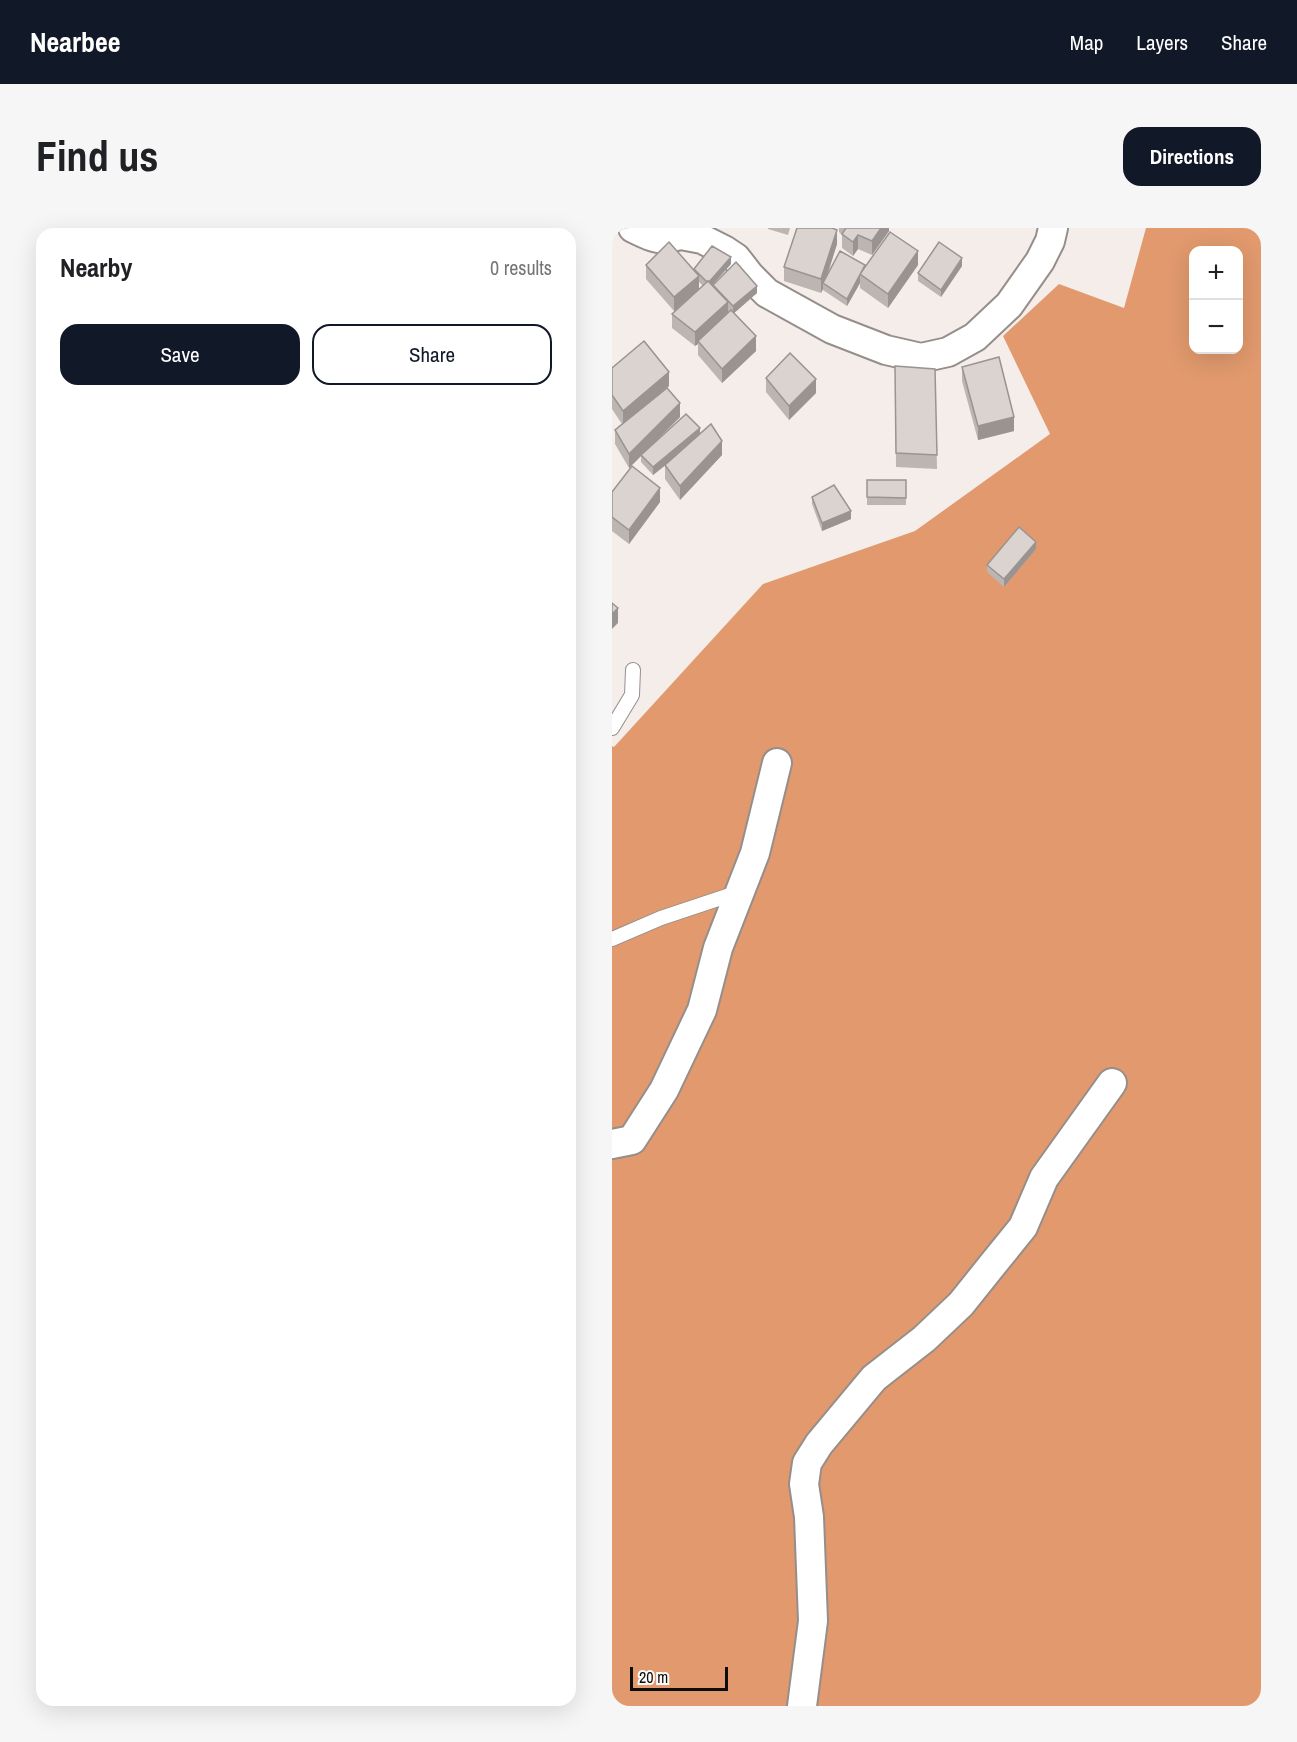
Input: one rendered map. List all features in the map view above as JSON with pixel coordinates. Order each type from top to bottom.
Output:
[{"type":"street","points":[[633,228],[663,240],[686,232],[702,239],[736,258],[767,293],[832,329],[886,350],[921,358],[948,352],[975,337],[1009,305],[1040,261],[1050,241],[1053,228]]},
{"type":"street","points":[[612,1144],[632,1140],[664,1090],[702,1010],[718,948],[755,853],[777,763]]},
{"type":"street","points":[[802,1706],[813,1622],[809,1517],[804,1484],[807,1463],[819,1444],[874,1378],[924,1339],[962,1304],[1023,1227],[1044,1178],[1112,1083]]},
{"type":"lane","points":[[612,728],[632,695],[633,670]]},
{"type":"lane","points":[[612,939],[661,918],[740,892]]},
{"type":"shaded area","points":[[1146,228],[1261,228],[1261,1706],[612,1706],[612,746],[614,747],[763,584],[915,531],[1050,434],[1003,336],[1059,284],[1124,308]]},
{"type":"building","points":[[797,228],[837,230],[821,279],[784,267]]},
{"type":"building","points":[[846,228],[881,228],[872,241],[858,235],[853,242],[842,234]]},
{"type":"building","points":[[890,232],[918,251],[888,294],[860,274]]},
{"type":"building","points":[[669,242],[699,276],[674,297],[646,265]]},
{"type":"building","points":[[939,242],[962,258],[941,290],[918,273]]},
{"type":"building","points":[[712,246],[731,257],[707,282],[694,269]]},
{"type":"building","points":[[840,251],[865,265],[847,299],[823,283]]},
{"type":"building","points":[[736,262],[757,286],[733,306],[713,285]]},
{"type":"building","points":[[708,281],[728,302],[695,332],[672,314]]},
{"type":"building","points":[[731,310],[756,336],[722,369],[698,341]]},
{"type":"building","points":[[644,341],[669,372],[623,411],[612,395],[612,368]]},
{"type":"building","points":[[790,353],[816,379],[789,406],[766,378]]},
{"type":"building","points":[[999,357],[1014,417],[978,426],[962,367]]},
{"type":"building","points":[[895,366],[935,369],[937,455],[896,453]]},
{"type":"building","points":[[667,388],[680,403],[629,454],[615,430]]},
{"type":"building","points":[[686,414],[700,428],[653,467],[641,455]]},
{"type":"building","points":[[711,424],[722,441],[680,486],[665,465]]},
{"type":"building","points":[[632,466],[660,488],[629,530],[612,517],[612,492]]},
{"type":"building","points":[[867,480],[906,480],[906,498],[867,497]]},
{"type":"building","points":[[834,485],[851,511],[822,523],[812,497]]},
{"type":"building","points":[[1019,527],[1036,542],[1004,579],[987,565]]},
{"type":"building","points":[[612,603],[618,608],[612,614]]}]
